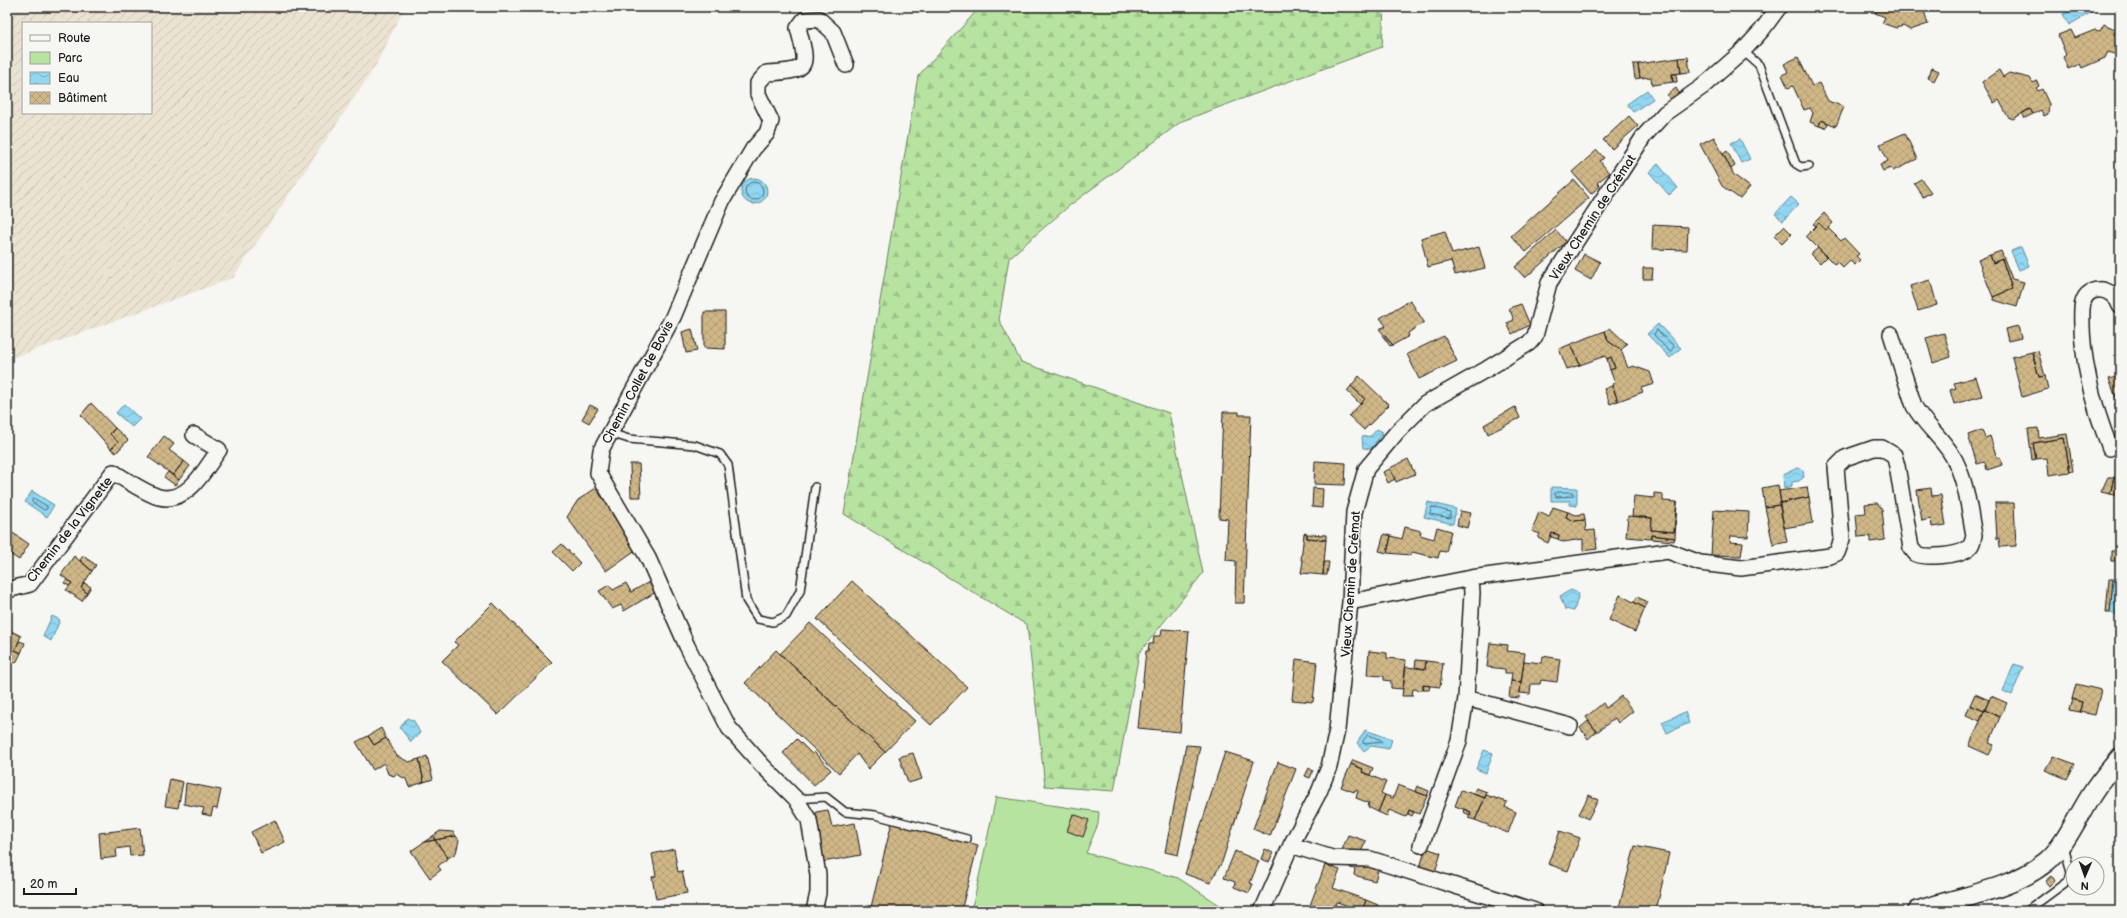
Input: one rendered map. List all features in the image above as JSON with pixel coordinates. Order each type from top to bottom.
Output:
[{"type":"street","name":"Vieux Chemin de Crémat","points":[[1262,911],[1292,845],[1330,768],[1337,730],[1350,602],[1354,512],[1366,469],[1397,432],[1425,404],[1529,343],[1535,336],[1549,283],[1644,136],[1665,113],[1702,87],[1743,51],[1762,30],[1779,7]]},
{"type":"street","name":"Chemin Collet de Bovis","points":[[814,911],[818,893],[818,875],[809,820],[796,799],[762,765],[729,728],[687,646],[648,558],[598,473],[601,450],[673,316],[722,201],[753,149],[767,133],[771,121],[758,94],[758,83],[767,73],[795,72],[804,64],[805,54],[798,28],[804,20],[819,19],[833,32],[846,65]]},
{"type":"street","points":[[2110,448],[2102,428],[2089,382],[2082,310],[2085,296],[2089,292],[2097,290],[2106,291],[2112,294],[2118,300],[2120,306]]},
{"type":"street","points":[[1350,602],[1471,578],[1668,551],[1700,564],[1741,568],[1830,556],[1837,553],[1842,539],[1836,468],[1845,458],[1874,448],[1882,448],[1894,455],[1898,466],[1911,548],[1916,554],[1930,556],[1960,553],[1968,548],[1973,542],[1974,535],[1960,471],[1952,455],[1919,416],[1914,406],[1891,334]]},
{"type":"street","name":"Chemin de la Vignette","points":[[7,587],[11,589],[30,584],[113,472],[158,497],[172,498],[193,486],[219,450],[194,435]]},
{"type":"street","points":[[1421,845],[1456,752],[1466,698],[1472,594],[1471,578]]},
{"type":"street","points":[[1466,698],[1570,726]]},
{"type":"street","points":[[1918,911],[1990,890],[2026,875],[2047,862],[2092,794],[2120,758]]},
{"type":"street","points":[[1292,845],[1332,858],[1370,859],[1535,911]]},
{"type":"lane","points":[[1743,51],[1759,65],[1796,164],[1801,167],[1809,166]]},
{"type":"lane","points":[[610,433],[629,439],[695,445],[720,454],[728,465],[746,600],[758,619],[773,622],[786,616],[800,592],[815,487]]},
{"type":"lane","points":[[796,799],[826,797],[845,812],[875,815],[967,839]]},
{"type":"lane","points":[[2028,911],[2068,880],[2071,873],[2062,841]]},
{"type":"shaded area","points":[[7,7],[405,7],[375,67],[233,278],[15,357],[7,353]]},
{"type":"green space","points":[[980,7],[1384,7],[1382,47],[1182,121],[1069,206],[1009,258],[999,320],[1021,362],[1169,413],[1203,573],[1139,653],[1114,791],[1045,786],[1027,625],[844,514],[918,76]]},
{"type":"green space","points":[[996,797],[1099,812],[1098,824],[1086,853],[1178,878],[1229,911],[970,911],[975,896]]},
{"type":"water","points":[[2076,7],[2092,7],[2093,9],[2092,12],[2069,25],[2063,14]]},
{"type":"water","points":[[1647,90],[1653,99],[1633,112],[1627,104]]},
{"type":"water","points":[[1740,139],[1750,159],[1741,163],[1731,143]]},
{"type":"water","points":[[1658,164],[1678,188],[1669,195],[1649,172]]},
{"type":"water","points":[[754,178],[763,182],[767,191],[763,200],[754,204],[745,200],[741,191],[745,182]]},
{"type":"water","points":[[1791,197],[1799,204],[1783,221],[1775,214]]},
{"type":"water","points":[[2021,247],[2029,266],[2019,270],[2011,251]]},
{"type":"water","points":[[1658,324],[1681,348],[1670,358],[1647,334]]},
{"type":"water","points":[[124,404],[140,419],[132,427],[116,413]]},
{"type":"water","points":[[1377,429],[1383,432],[1371,449],[1363,448],[1362,437],[1371,436]]},
{"type":"water","points":[[1797,468],[1803,470],[1804,477],[1799,481],[1792,482],[1792,486],[1784,488],[1783,475]]},
{"type":"water","points":[[1551,487],[1577,488],[1577,506],[1570,505],[1570,501],[1551,501]]},
{"type":"water","points":[[32,491],[54,505],[47,517],[25,502]]},
{"type":"water","points":[[1428,502],[1456,509],[1453,524],[1424,517]]},
{"type":"water","points":[[2113,579],[2120,580],[2120,615],[2110,613]]},
{"type":"water","points":[[1571,590],[1579,593],[1574,611],[1565,609],[1560,596]]},
{"type":"water","points":[[52,616],[60,620],[51,641],[43,636]]},
{"type":"water","points":[[2014,664],[2023,667],[2012,695],[2003,691]]},
{"type":"water","points":[[1685,712],[1689,723],[1667,733],[1662,722]]},
{"type":"water","points":[[407,718],[414,721],[420,733],[411,742],[400,728]]},
{"type":"water","points":[[1365,730],[1392,739],[1389,749],[1371,746],[1364,751],[1357,743]]},
{"type":"water","points":[[1484,750],[1493,753],[1486,773],[1476,769]]},
{"type":"building","points":[[1754,7],[1767,7],[1761,14]]},
{"type":"building","points":[[1877,7],[1923,7],[1928,24],[1910,30],[1903,26],[1896,28],[1882,23],[1885,17],[1875,13]]},
{"type":"building","points":[[2104,24],[2117,30],[2115,34],[2120,36],[2120,56],[2108,52],[2105,58],[2082,68],[2080,64],[2068,69],[2063,57],[2066,55],[2058,35],[2071,30],[2075,38],[2095,30],[2100,31]]},
{"type":"building","points":[[1688,57],[1690,72],[1681,73],[1679,58]]},
{"type":"building","points":[[1798,57],[1812,86],[1819,83],[1828,101],[1844,107],[1836,126],[1821,120],[1819,126],[1810,122],[1813,113],[1810,108],[1804,110],[1793,86],[1788,88],[1782,75],[1788,72],[1784,64]]},
{"type":"building","points":[[1679,58],[1681,73],[1672,74],[1673,82],[1652,85],[1651,77],[1640,78],[1638,64]]},
{"type":"building","points":[[1633,64],[1638,64],[1640,78],[1635,79]]},
{"type":"building","points":[[1932,68],[1939,71],[1934,81],[1928,78]]},
{"type":"building","points":[[1999,70],[2003,77],[2009,73],[2030,78],[2033,83],[2037,81],[2039,86],[2036,88],[2038,91],[2042,89],[2049,104],[2048,114],[2044,116],[2041,110],[2033,114],[2030,109],[2013,119],[2008,117],[1999,100],[1994,103],[1982,82]]},
{"type":"building","points":[[1672,74],[1676,74],[1677,82],[1673,82]]},
{"type":"building","points":[[1676,88],[1679,93],[1670,100],[1667,95]]},
{"type":"building","points":[[2030,109],[2033,114],[2025,118],[2022,113]]},
{"type":"building","points":[[1629,116],[1638,126],[1612,149],[1603,140]]},
{"type":"building","points":[[1821,120],[1828,123],[1826,128],[1819,126]]},
{"type":"building","points":[[1905,133],[1917,159],[1893,171],[1891,168],[1883,171],[1880,165],[1888,161],[1880,144]]},
{"type":"building","points":[[1714,137],[1734,175],[1750,187],[1740,199],[1722,186],[1700,144]]},
{"type":"building","points":[[1597,150],[1604,158],[1600,161],[1609,173],[1597,183],[1600,186],[1591,194],[1572,172]]},
{"type":"building","points":[[1727,151],[1735,166],[1731,169],[1723,154]]},
{"type":"building","points":[[1921,179],[1931,192],[1923,197],[1914,183]]},
{"type":"building","points":[[1574,180],[1589,198],[1526,252],[1511,236]]},
{"type":"building","points":[[1824,213],[1833,223],[1826,230],[1819,223],[1816,226],[1813,224]]},
{"type":"building","points":[[1819,223],[1826,230],[1828,228],[1841,241],[1844,238],[1859,254],[1856,256],[1860,260],[1855,265],[1850,261],[1843,268],[1837,262],[1834,264],[1806,236]]},
{"type":"building","points":[[1653,225],[1688,227],[1687,250],[1652,249]]},
{"type":"building","points":[[1784,226],[1792,234],[1782,244],[1774,236]]},
{"type":"building","points":[[1556,230],[1566,242],[1525,278],[1515,267]]},
{"type":"building","points":[[1445,231],[1452,254],[1479,247],[1485,268],[1455,275],[1451,261],[1428,267],[1421,238]]},
{"type":"building","points":[[1818,248],[1826,257],[1820,263],[1811,254]]},
{"type":"building","points":[[2001,251],[2012,279],[2024,282],[2017,307],[1994,300],[1993,297],[2012,289],[2002,259],[1993,263],[1990,255]]},
{"type":"building","points":[[1584,254],[1600,262],[1591,280],[1575,271]]},
{"type":"building","points":[[1990,255],[1993,263],[2002,259],[2012,289],[1993,297],[1978,260]]},
{"type":"building","points":[[1643,268],[1653,268],[1652,279],[1643,279]]},
{"type":"building","points":[[1930,280],[1937,305],[1918,311],[1910,286]]},
{"type":"building","points":[[1410,300],[1424,322],[1408,333],[1409,336],[1393,345],[1379,329],[1386,326],[1380,318]]},
{"type":"building","points":[[1521,304],[1530,325],[1512,334],[1507,323],[1514,320],[1509,308]]},
{"type":"building","points":[[704,312],[725,312],[725,349],[704,348]]},
{"type":"building","points":[[2018,326],[2021,338],[2008,341],[2005,329]]},
{"type":"building","points":[[1610,328],[1627,344],[1621,350],[1608,341],[1605,331]]},
{"type":"building","points":[[692,329],[697,351],[686,353],[682,332]]},
{"type":"building","points":[[1605,331],[1608,341],[1621,350],[1628,368],[1633,366],[1650,372],[1654,384],[1641,388],[1643,392],[1618,401],[1612,384],[1615,383],[1610,370],[1615,368],[1611,357],[1607,359],[1605,356],[1580,365],[1571,344]]},
{"type":"building","points":[[1944,333],[1951,357],[1933,363],[1926,338]]},
{"type":"building","points":[[1382,335],[1393,345],[1390,346]]},
{"type":"building","points":[[1444,336],[1457,361],[1419,379],[1407,354]]},
{"type":"building","points":[[1571,344],[1580,365],[1567,369],[1559,349]]},
{"type":"building","points":[[2038,351],[2045,376],[2039,377],[2032,352]]},
{"type":"building","points":[[2032,352],[2039,377],[2045,376],[2048,389],[2022,397],[2012,357]]},
{"type":"building","points":[[1611,357],[1615,368],[1610,370],[1607,359]]},
{"type":"building","points":[[1359,376],[1389,405],[1364,430],[1349,416],[1365,399],[1351,386]]},
{"type":"building","points":[[2120,376],[2120,414],[2118,415],[2115,404],[2118,403],[2109,379]]},
{"type":"building","points":[[1976,377],[1982,396],[1954,404],[1950,390],[1956,388],[1954,383]]},
{"type":"building","points":[[1351,386],[1365,399],[1360,404],[1347,391]]},
{"type":"building","points":[[1612,386],[1618,401],[1610,404],[1604,389]]},
{"type":"building","points":[[91,403],[115,428],[110,434],[118,442],[111,449],[81,415]]},
{"type":"building","points":[[590,405],[598,409],[589,423],[582,419]]},
{"type":"building","points":[[1515,407],[1520,418],[1488,434],[1484,425]]},
{"type":"building","points":[[1223,412],[1239,412],[1239,415],[1251,415],[1244,603],[1235,603],[1236,561],[1226,560],[1228,519],[1219,518]]},
{"type":"building","points":[[115,428],[128,440],[116,453],[111,449],[118,442],[110,434]]},
{"type":"building","points":[[2038,428],[2039,438],[2067,434],[2073,471],[2070,472],[2064,438],[2033,443],[2036,459],[2032,460],[2028,429]]},
{"type":"building","points":[[1982,430],[1985,438],[1990,436],[1997,458],[2000,457],[2002,465],[1987,470],[1985,462],[1977,464],[1968,435]]},
{"type":"building","points":[[164,436],[174,444],[169,450],[184,461],[173,475],[148,457]]},
{"type":"building","points":[[2064,438],[2070,472],[2049,475],[2047,458],[2036,459],[2033,443]]},
{"type":"building","points":[[1408,459],[1415,474],[1396,482],[1390,468]]},
{"type":"building","points":[[184,461],[190,466],[179,480],[173,475]]},
{"type":"building","points":[[1315,461],[1346,463],[1345,485],[1314,484]]},
{"type":"building","points":[[630,464],[639,464],[641,497],[631,497]]},
{"type":"building","points":[[1390,469],[1395,479],[1388,483],[1383,472]]},
{"type":"building","points":[[2120,470],[2120,496],[2110,494],[2114,477],[2118,478]]},
{"type":"building","points":[[168,472],[179,480],[175,485],[164,477]]},
{"type":"building","points":[[2108,477],[2114,477],[2110,494],[2101,492]]},
{"type":"building","points":[[1778,485],[1780,505],[1765,507],[1762,488]]},
{"type":"building","points":[[1807,487],[1809,497],[1781,503],[1779,491]]},
{"type":"building","points":[[596,488],[637,549],[606,571],[567,517],[578,500]]},
{"type":"building","points":[[1313,488],[1323,489],[1322,508],[1312,507]]},
{"type":"building","points":[[1931,488],[1932,496],[1941,495],[1946,525],[1932,527],[1931,519],[1922,521],[1917,490]]},
{"type":"building","points":[[1654,493],[1663,494],[1663,501],[1677,502],[1674,532],[1651,530],[1652,518],[1632,516],[1634,496],[1654,498]]},
{"type":"building","points":[[1809,497],[1813,523],[1784,528],[1779,503]]},
{"type":"building","points":[[1677,502],[1675,538],[1651,535],[1651,539],[1626,537],[1628,516],[1652,518],[1651,530],[1674,532]]},
{"type":"building","points":[[1877,503],[1882,509],[1885,540],[1870,542],[1870,536],[1858,537],[1856,514],[1866,513],[1865,504]]},
{"type":"building","points":[[1995,503],[2014,503],[2016,546],[2000,547],[1999,538],[1997,539]]},
{"type":"building","points":[[1780,505],[1787,542],[1773,545],[1765,507]]},
{"type":"building","points":[[1553,507],[1568,512],[1566,517],[1574,521],[1585,520],[1586,531],[1595,530],[1597,549],[1583,551],[1583,539],[1563,542],[1558,539],[1559,535],[1552,533],[1548,543],[1538,538],[1540,534],[1532,531],[1539,512],[1549,517]]},
{"type":"building","points":[[1714,510],[1749,512],[1748,537],[1731,536],[1730,542],[1743,543],[1741,556],[1711,555]]},
{"type":"building","points":[[1460,511],[1471,513],[1467,528],[1457,525]]},
{"type":"building","points":[[1568,512],[1576,515],[1584,514],[1585,520],[1574,521],[1566,517]]},
{"type":"building","points":[[1405,527],[1421,531],[1420,535],[1434,539],[1437,527],[1451,531],[1446,552],[1440,551],[1438,558],[1412,552],[1411,555],[1387,553],[1391,536],[1402,539]]},
{"type":"building","points":[[7,529],[29,544],[19,560],[7,552]]},
{"type":"building","points":[[1304,533],[1307,534],[1307,538],[1326,540],[1323,575],[1301,573]]},
{"type":"building","points":[[1552,533],[1559,535],[1558,539],[1551,537]]},
{"type":"building","points":[[1307,534],[1326,535],[1326,540],[1307,538]]},
{"type":"building","points":[[1384,534],[1391,536],[1387,553],[1379,551]]},
{"type":"building","points":[[1651,535],[1675,538],[1674,541],[1651,539]]},
{"type":"building","points":[[562,544],[580,563],[572,571],[553,552]]},
{"type":"building","points":[[2111,551],[2116,551],[2115,561],[2111,561]]},
{"type":"building","points":[[74,556],[92,571],[81,588],[87,593],[82,601],[66,590],[72,583],[61,575]]},
{"type":"building","points":[[83,556],[96,565],[92,571],[80,560]]},
{"type":"building","points":[[1324,562],[1329,562],[1327,575],[1323,575]]},
{"type":"building","points":[[67,579],[72,583],[69,586],[64,583]]},
{"type":"building","points":[[2109,579],[2113,579],[2110,613],[2106,613]]},
{"type":"building","points":[[852,581],[967,687],[931,725],[817,619]]},
{"type":"building","points":[[649,582],[656,592],[624,611],[621,605],[612,609],[599,591],[609,585],[613,590],[626,583],[631,592]]},
{"type":"building","points":[[84,583],[91,587],[87,593],[81,588]]},
{"type":"building","points":[[1620,595],[1645,608],[1635,632],[1609,620]]},
{"type":"building","points":[[1637,597],[1648,602],[1645,608],[1634,602]]},
{"type":"building","points":[[493,603],[552,662],[498,715],[442,661],[458,645],[454,642]]},
{"type":"building","points":[[810,623],[915,721],[885,752],[780,654]]},
{"type":"building","points":[[7,629],[21,636],[15,650],[21,653],[16,663],[7,659]]},
{"type":"building","points":[[1162,629],[1189,631],[1180,732],[1138,728],[1146,651],[1148,651],[1149,644],[1153,644],[1154,636],[1161,636]]},
{"type":"building","points":[[19,641],[25,643],[21,653],[15,650]]},
{"type":"building","points":[[1490,643],[1508,645],[1507,651],[1525,653],[1521,682],[1511,681],[1512,673],[1505,673],[1505,669],[1487,667]]},
{"type":"building","points":[[776,650],[885,752],[868,769],[857,754],[839,773],[745,683]]},
{"type":"building","points":[[1369,651],[1387,653],[1387,658],[1406,660],[1403,689],[1391,688],[1391,681],[1384,680],[1384,676],[1367,675]]},
{"type":"building","points":[[1543,656],[1560,659],[1557,682],[1541,680],[1540,684],[1531,684],[1530,694],[1520,693],[1524,661],[1542,663]]},
{"type":"building","points":[[1296,659],[1317,662],[1313,702],[1292,700]]},
{"type":"building","points":[[1416,660],[1426,661],[1425,669],[1415,667]]},
{"type":"building","points":[[1426,661],[1443,663],[1440,687],[1423,685],[1423,690],[1413,689],[1412,696],[1402,696],[1406,667],[1425,669]]},
{"type":"building","points":[[1511,681],[1521,682],[1519,698],[1509,697]]},
{"type":"building","points":[[2076,684],[2101,690],[2095,715],[2080,712],[2082,702],[2072,699]]},
{"type":"building","points":[[1423,685],[1430,686],[1429,690],[1423,690]]},
{"type":"building","points":[[1975,694],[1989,700],[1984,711],[1970,705]]},
{"type":"building","points":[[1621,696],[1633,711],[1618,723],[1615,718],[1597,732],[1586,717],[1603,703],[1606,708]]},
{"type":"building","points":[[1991,696],[2007,703],[2000,717],[1985,710]]},
{"type":"building","points":[[2072,699],[2082,702],[2080,712],[2069,710]]},
{"type":"building","points":[[1970,705],[1984,711],[1980,721],[1966,715]]},
{"type":"building","points":[[1985,710],[2000,717],[1989,743],[1994,745],[1989,755],[1969,746]]},
{"type":"building","points":[[1588,721],[1597,731],[1588,739],[1580,728]]},
{"type":"building","points":[[381,728],[386,738],[374,745],[368,736]]},
{"type":"building","points":[[368,736],[374,745],[386,738],[397,756],[409,762],[419,759],[424,782],[409,787],[406,779],[396,774],[394,776],[388,774],[384,763],[373,770],[356,742]]},
{"type":"building","points":[[797,739],[812,754],[814,752],[831,770],[814,785],[783,753]]},
{"type":"building","points":[[1186,745],[1200,746],[1178,855],[1165,852]]},
{"type":"building","points":[[1225,752],[1254,761],[1222,862],[1210,883],[1185,874]]},
{"type":"building","points":[[913,753],[922,779],[908,783],[899,757]]},
{"type":"building","points":[[427,756],[433,779],[424,782],[419,759]]},
{"type":"building","points":[[2053,756],[2075,764],[2067,779],[2045,770]]},
{"type":"building","points":[[1353,760],[1373,768],[1370,775],[1362,772],[1363,769],[1351,764]]},
{"type":"building","points":[[1278,762],[1296,769],[1270,836],[1253,829]]},
{"type":"building","points":[[1351,764],[1363,769],[1362,772],[1386,782],[1381,793],[1385,795],[1378,812],[1368,807],[1369,803],[1356,798],[1358,791],[1355,790],[1354,792],[1341,787]]},
{"type":"building","points":[[1309,768],[1313,771],[1310,778],[1305,776]]},
{"type":"building","points":[[170,779],[183,782],[178,808],[165,806]]},
{"type":"building","points":[[186,783],[221,790],[217,809],[213,808],[211,816],[202,814],[204,808],[184,804]]},
{"type":"building","points":[[1398,785],[1427,796],[1419,814],[1409,810],[1406,817],[1389,810],[1387,816],[1378,812],[1385,795],[1393,798]]},
{"type":"building","points":[[1417,786],[1429,791],[1427,796],[1415,791]]},
{"type":"building","points":[[1476,788],[1487,792],[1485,798],[1473,794]]},
{"type":"building","points":[[1461,790],[1485,798],[1475,820],[1468,818],[1471,812],[1455,806]]},
{"type":"building","points":[[1486,795],[1507,802],[1505,807],[1516,812],[1508,833],[1475,820]]},
{"type":"building","points":[[1589,795],[1598,800],[1588,819],[1579,814]]},
{"type":"building","points":[[1464,809],[1471,812],[1470,815],[1463,812]]},
{"type":"building","points":[[828,810],[832,827],[855,823],[861,855],[823,862],[816,812]]},
{"type":"building","points":[[1409,810],[1414,812],[1412,816],[1408,814]]},
{"type":"building","points":[[1073,814],[1089,820],[1083,837],[1067,831]]},
{"type":"building","points":[[275,820],[285,842],[261,853],[251,832]]},
{"type":"building","points":[[892,822],[978,845],[961,911],[870,911]]},
{"type":"building","points":[[140,828],[143,855],[130,856],[129,847],[116,849],[117,857],[101,859],[99,833]]},
{"type":"building","points":[[440,831],[453,832],[456,836],[435,840],[433,836]]},
{"type":"building","points":[[1560,831],[1580,838],[1568,871],[1548,864]]},
{"type":"building","points":[[1348,835],[1366,841],[1359,856],[1342,850]]},
{"type":"building","points":[[433,836],[435,840],[424,842]]},
{"type":"building","points":[[456,836],[459,840],[456,853],[448,858],[435,840]]},
{"type":"building","points":[[435,840],[448,858],[438,866],[441,870],[430,878],[411,851],[424,842]]},
{"type":"building","points":[[1635,846],[1669,853],[1656,911],[1618,911]]},
{"type":"building","points":[[1426,848],[1441,853],[1435,872],[1420,867]]},
{"type":"building","points":[[674,849],[678,872],[682,871],[687,893],[656,899],[652,877],[656,876],[652,854]]},
{"type":"building","points":[[1265,849],[1273,853],[1269,862],[1261,859]]},
{"type":"building","points":[[1235,851],[1259,861],[1250,883],[1253,884],[1249,893],[1234,887],[1235,882],[1224,878]]},
{"type":"building","points":[[1351,862],[1378,870],[1375,881],[1354,875],[1355,869],[1350,868]]},
{"type":"building","points":[[1325,865],[1340,870],[1333,888],[1366,900],[1362,911],[1337,902],[1333,911],[1327,909],[1326,911],[1316,911],[1309,908]]},
{"type":"building","points":[[2051,876],[2054,881],[2049,886],[2045,881]]},
{"type":"building","points":[[1366,900],[1378,905],[1376,911],[1362,911]]}]
